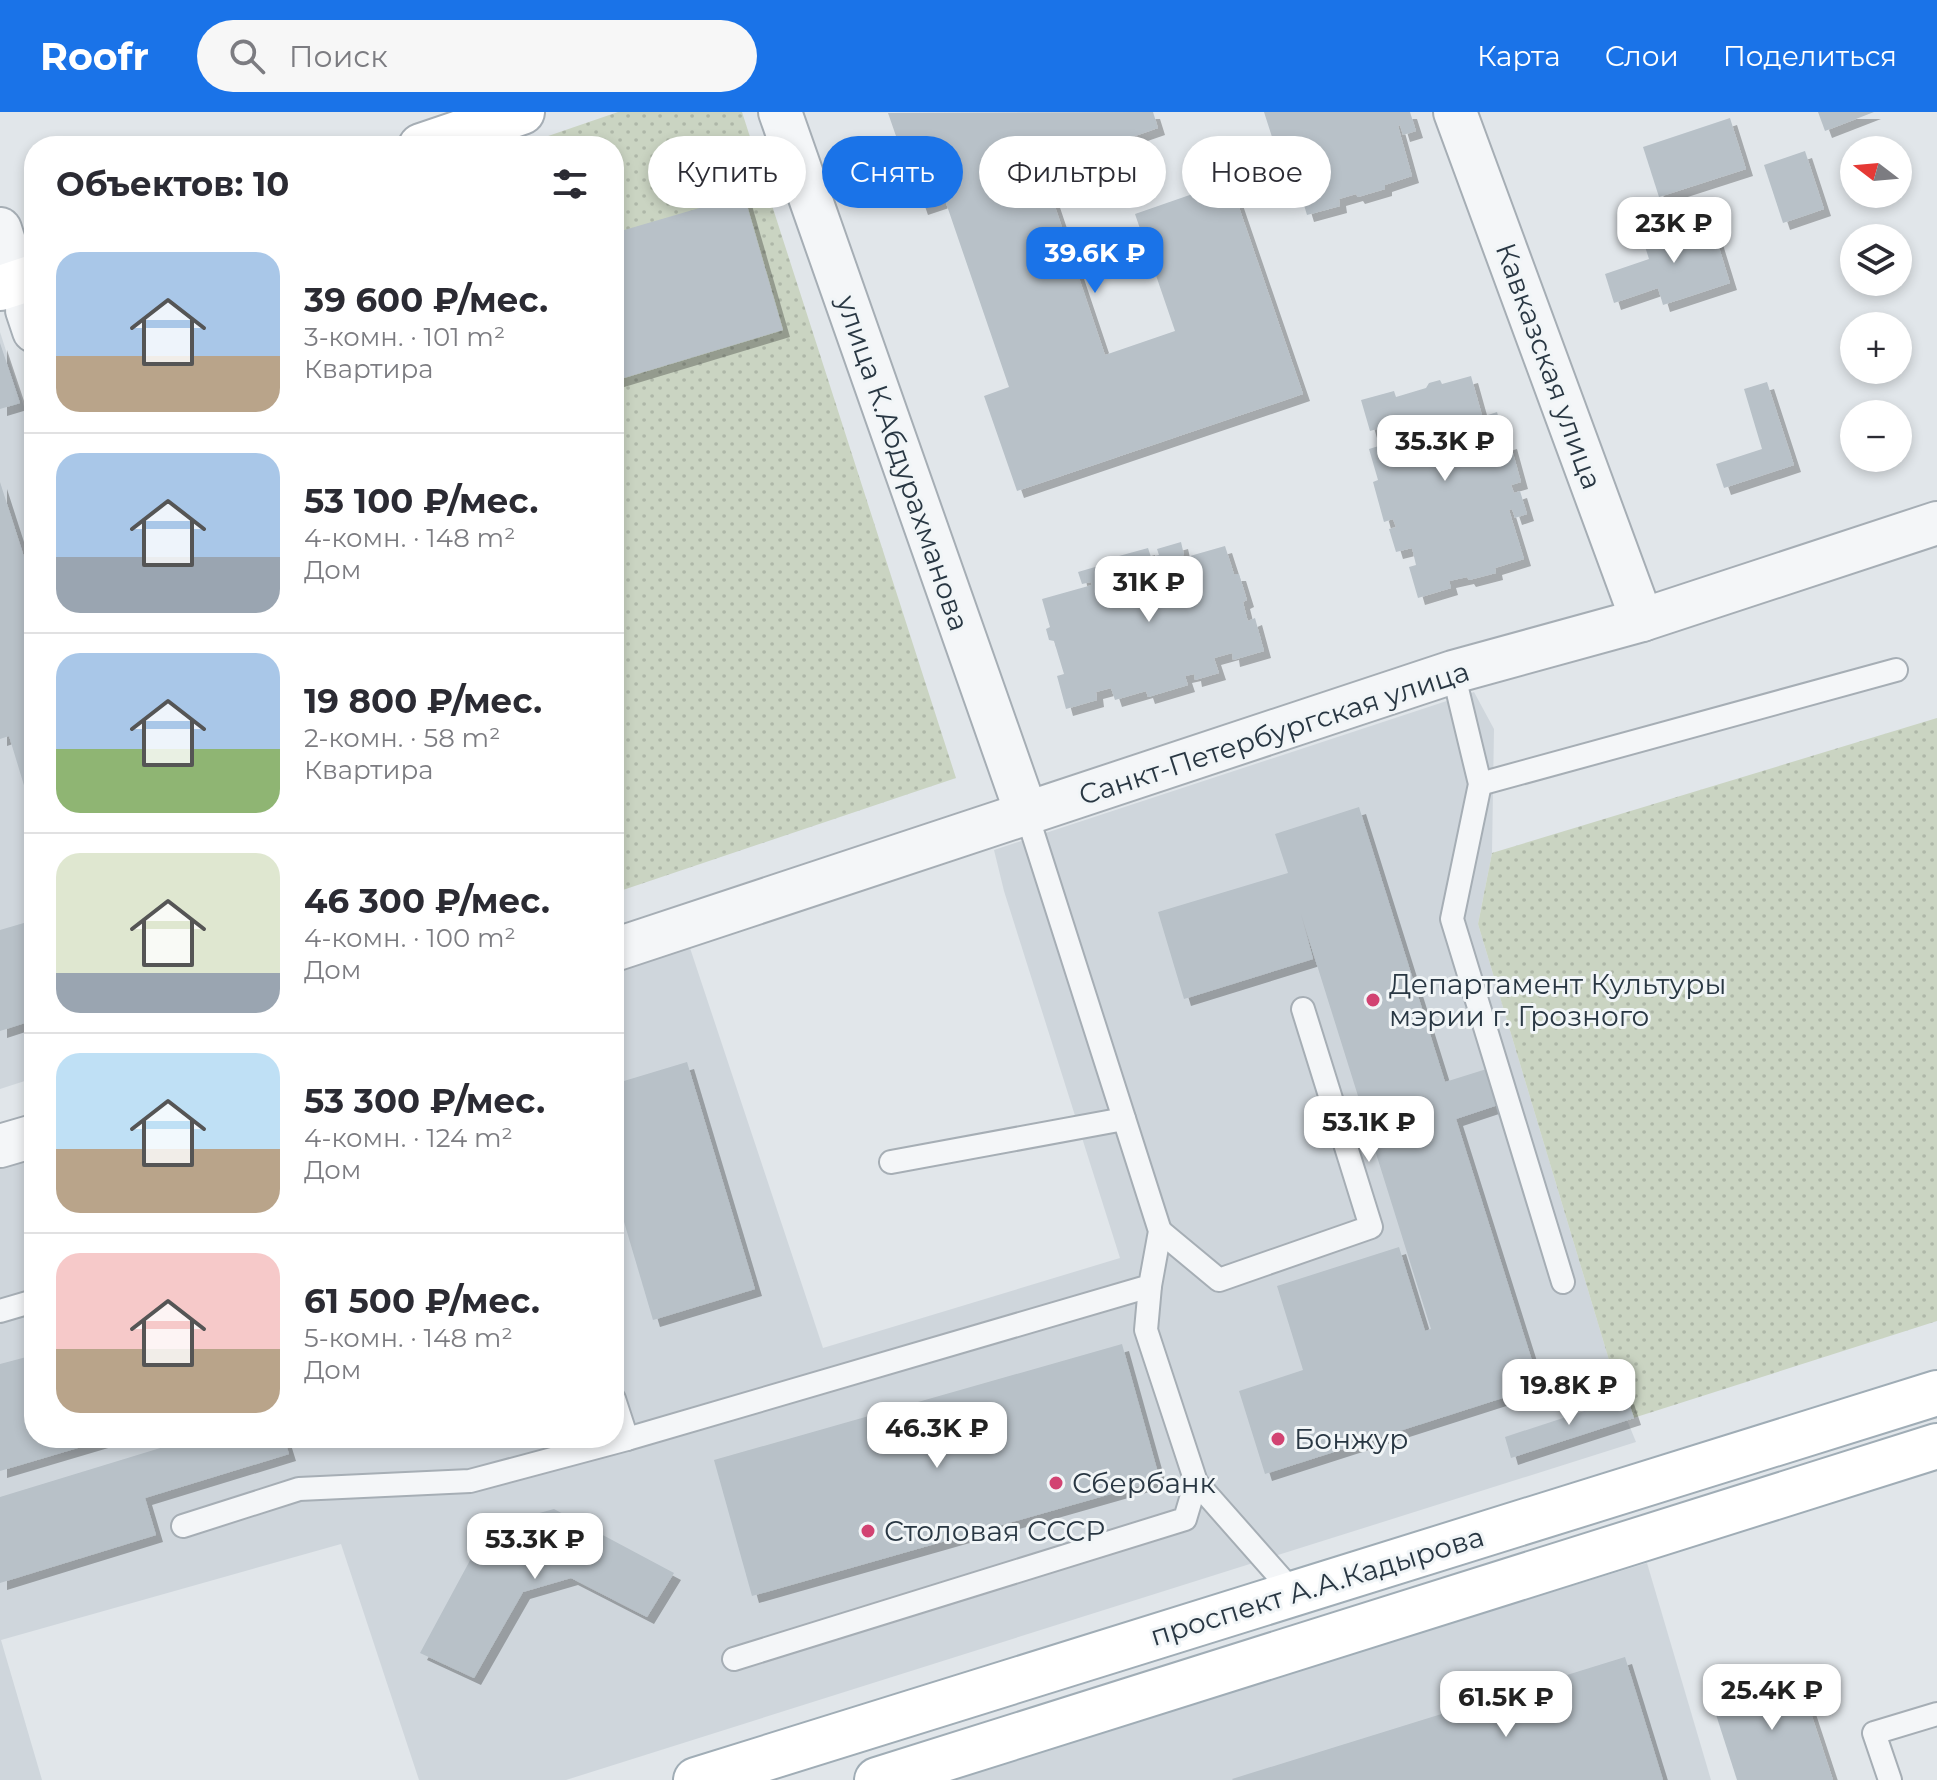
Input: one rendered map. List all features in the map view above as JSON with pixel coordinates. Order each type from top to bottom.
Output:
[{"type":"main road","points":[[451,136],[522,112]]},
{"type":"main road","name":"проспект А.А.Кадырова","points":[[696,1780],[1937,1393]]},
{"type":"main road","name":"проспект А.А.Кадырова","points":[[877,1780],[1937,1446]]},
{"type":"street","name":"улица К.Абдурахманова","points":[[780,112],[1027,815]]},
{"type":"street","name":"Кавказская улица","points":[[1455,112],[1642,620]]},
{"type":"street","points":[[0,229],[22,298]]},
{"type":"street","name":"Санкт-Петербургская улица","points":[[624,947],[1453,672],[1642,620],[1937,523]]},
{"type":"street","points":[[0,1146],[24,1139]]},
{"type":"lane","points":[[1480,784],[1896,670]]},
{"type":"lane","points":[[1453,672],[1480,784],[1452,919],[1563,1282]]},
{"type":"lane","points":[[1027,815],[1160,1231],[1146,1330],[1196,1482],[1294,1593]]},
{"type":"lane","points":[[1160,1231],[1219,1280],[1371,1227],[1303,1009]]},
{"type":"lane","points":[[891,1162],[1124,1119]]},
{"type":"lane","points":[[624,1440],[1150,1286]]},
{"type":"lane","points":[[0,1311],[24,1304]]},
{"type":"lane","points":[[624,1430],[627,1439]]},
{"type":"lane","points":[[183,1526],[299,1489],[470,1481],[593,1448]]},
{"type":"lane","points":[[734,1659],[1185,1519],[1196,1482]]},
{"type":"lane","points":[[1890,1780],[1874,1733],[1937,1714]]},
{"type":"shaded area","points":[[0,332],[24,407],[24,1081],[0,1089]]},
{"type":"shaded area","points":[[1474,692],[1494,729],[1492,853],[1478,924],[1636,1442],[566,1780],[419,1780],[341,1544],[1,1640],[42,1780],[0,1780],[0,1163],[24,1155],[24,1448],[624,1448],[624,964],[688,942],[823,1348],[1120,1258],[1004,891],[994,850]]},
{"type":"shaded area","points":[[1647,1563],[1711,1780],[937,1780]]},
{"type":"green space","points":[[618,112],[742,112],[750,136],[648,136],[648,208],[773,208],[956,778],[624,890],[624,136],[548,136]]},
{"type":"green space","points":[[1937,718],[1937,1321],[1627,1420],[1478,924],[1492,853]]},
{"type":"building","points":[[1153,112],[1158,128],[1135,136],[979,136],[979,208],[1055,208],[1105,355],[1175,331],[1135,214],[1152,208],[1166,208],[1166,203],[1182,198],[1182,208],[1239,208],[1303,394],[1017,491],[984,396],[1009,387],[948,208],[963,208],[963,136],[896,136],[888,113]]},
{"type":"building","points":[[1264,112],[1410,112],[1416,131],[1403,135],[1398,126],[1412,176],[1385,185],[1385,189],[1339,199],[1340,206],[1307,215],[1305,208],[1331,208],[1331,136],[1272,136]]},
{"type":"building","points":[[1818,112],[1874,112],[1825,131]]},
{"type":"building","points":[[1730,118],[1746,169],[1659,197],[1643,147]]},
{"type":"building","points":[[1805,151],[1824,209],[1783,223],[1764,165]]},
{"type":"building","points":[[700,208],[748,208],[783,330],[624,378],[624,230]]},
{"type":"building","points":[[1709,215],[1730,283],[1663,305],[1658,288],[1614,303],[1605,274],[1649,259],[1642,237]]},
{"type":"building","points":[[0,343],[20,403],[0,409]]},
{"type":"building","points":[[1471,376],[1485,426],[1488,425],[1485,416],[1497,412],[1504,436],[1498,438],[1500,445],[1510,442],[1521,482],[1511,485],[1514,493],[1520,491],[1527,514],[1515,518],[1512,509],[1509,510],[1524,559],[1495,568],[1496,573],[1449,581],[1451,588],[1418,598],[1409,567],[1416,565],[1412,548],[1396,552],[1389,529],[1396,527],[1393,519],[1384,522],[1373,482],[1378,480],[1369,449],[1382,445],[1377,429],[1370,431],[1361,400],[1394,391],[1396,397],[1426,388],[1429,383],[1440,380],[1442,384]]},
{"type":"building","points":[[1767,382],[1794,465],[1724,488],[1716,464],[1762,449],[1744,389]]},
{"type":"building","points":[[0,482],[24,557],[24,785],[9,736],[0,739]]},
{"type":"building","points":[[1181,542],[1184,555],[1175,557],[1176,560],[1225,546],[1234,574],[1239,574],[1247,600],[1243,602],[1248,621],[1255,618],[1264,651],[1233,660],[1232,653],[1214,658],[1219,673],[1195,680],[1194,674],[1185,676],[1188,685],[1148,697],[1146,691],[1115,700],[1111,688],[1096,692],[1097,700],[1066,709],[1057,676],[1064,674],[1054,641],[1049,640],[1046,629],[1050,627],[1042,599],[1092,585],[1091,582],[1082,584],[1078,572],[1102,565],[1104,571],[1111,569],[1108,559],[1148,548],[1151,557],[1159,555],[1157,549]]},
{"type":"building","points":[[1359,807],[1445,1082],[1493,1067],[1504,1103],[1456,1119],[1540,1386],[1265,1474],[1239,1391],[1303,1370],[1277,1286],[1399,1247],[1425,1331],[1431,1329],[1301,914],[1313,959],[1184,999],[1158,912],[1288,873],[1275,834]]},
{"type":"building","points":[[24,923],[24,1023],[0,1031],[0,930]]},
{"type":"building","points":[[687,1062],[755,1289],[653,1320],[624,1222],[624,1081]]},
{"type":"building","points":[[1122,1344],[1160,1480],[752,1596],[714,1460]]},
{"type":"building","points":[[24,1358],[24,1448],[78,1448],[0,1471],[0,1364]]},
{"type":"building","points":[[1627,1397],[1634,1418],[1511,1458],[1505,1437]]},
{"type":"building","points":[[160,1448],[287,1448],[289,1454],[145,1498],[156,1535],[0,1583],[0,1497]]},
{"type":"building","points":[[554,1509],[674,1573],[647,1617],[571,1578],[523,1592],[474,1678],[420,1653],[488,1527]]},
{"type":"building","points":[[1625,1657],[1663,1780],[1232,1779]]},
{"type":"building","points":[[1797,1671],[1833,1780],[1737,1780],[1711,1699]]},
{"type":"place","name":"Департамент Культуры мэрии г. Грозного","points":[[1373,1000]]},
{"type":"place","name":"Бонжур","points":[[1278,1439]]},
{"type":"place","name":"Сбербанк","points":[[1056,1483]]},
{"type":"place","name":"Столовая СССР","points":[[868,1531]]}]
